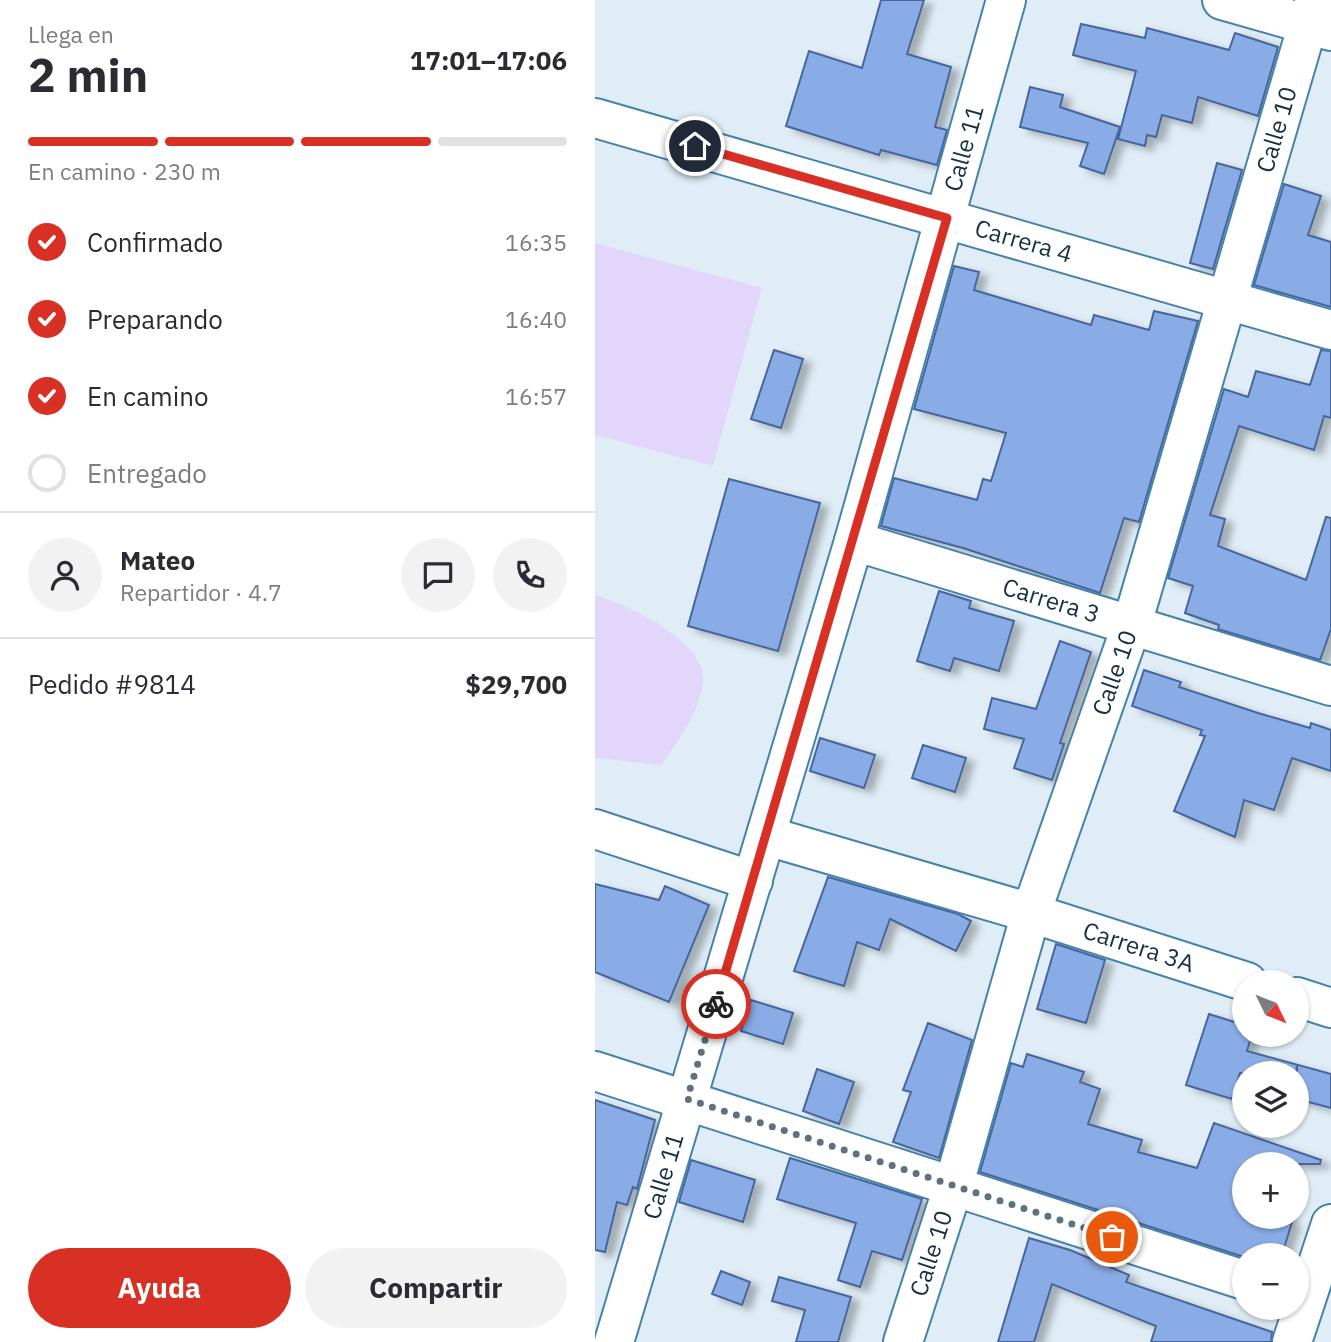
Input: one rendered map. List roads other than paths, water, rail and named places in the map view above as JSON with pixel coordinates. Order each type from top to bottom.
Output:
[{"type":"street","name":"Calle 11","points":[[611,1322],[687,1099],[767,835],[947,218],[1006,0]]},
{"type":"street","points":[[1221,0],[1318,18]]},
{"type":"street","name":"Calle 10","points":[[903,1342],[954,1184],[1031,913],[1132,624],[1224,301],[1318,18]]},
{"type":"street","name":"Carrera 4","points":[[595,118],[1331,330]]},
{"type":"street","name":"Carrera 3","points":[[854,541],[1331,686]]},
{"type":"street","points":[[595,830],[753,881]]},
{"type":"street","name":"Carrera 3A","points":[[767,835],[1031,913],[1232,977]]},
{"type":"street","points":[[1309,1002],[1331,1008]]},
{"type":"street","points":[[595,1070],[1232,1276]]},
{"type":"street","points":[[1292,1342],[1311,1302],[1331,1224]]}]
